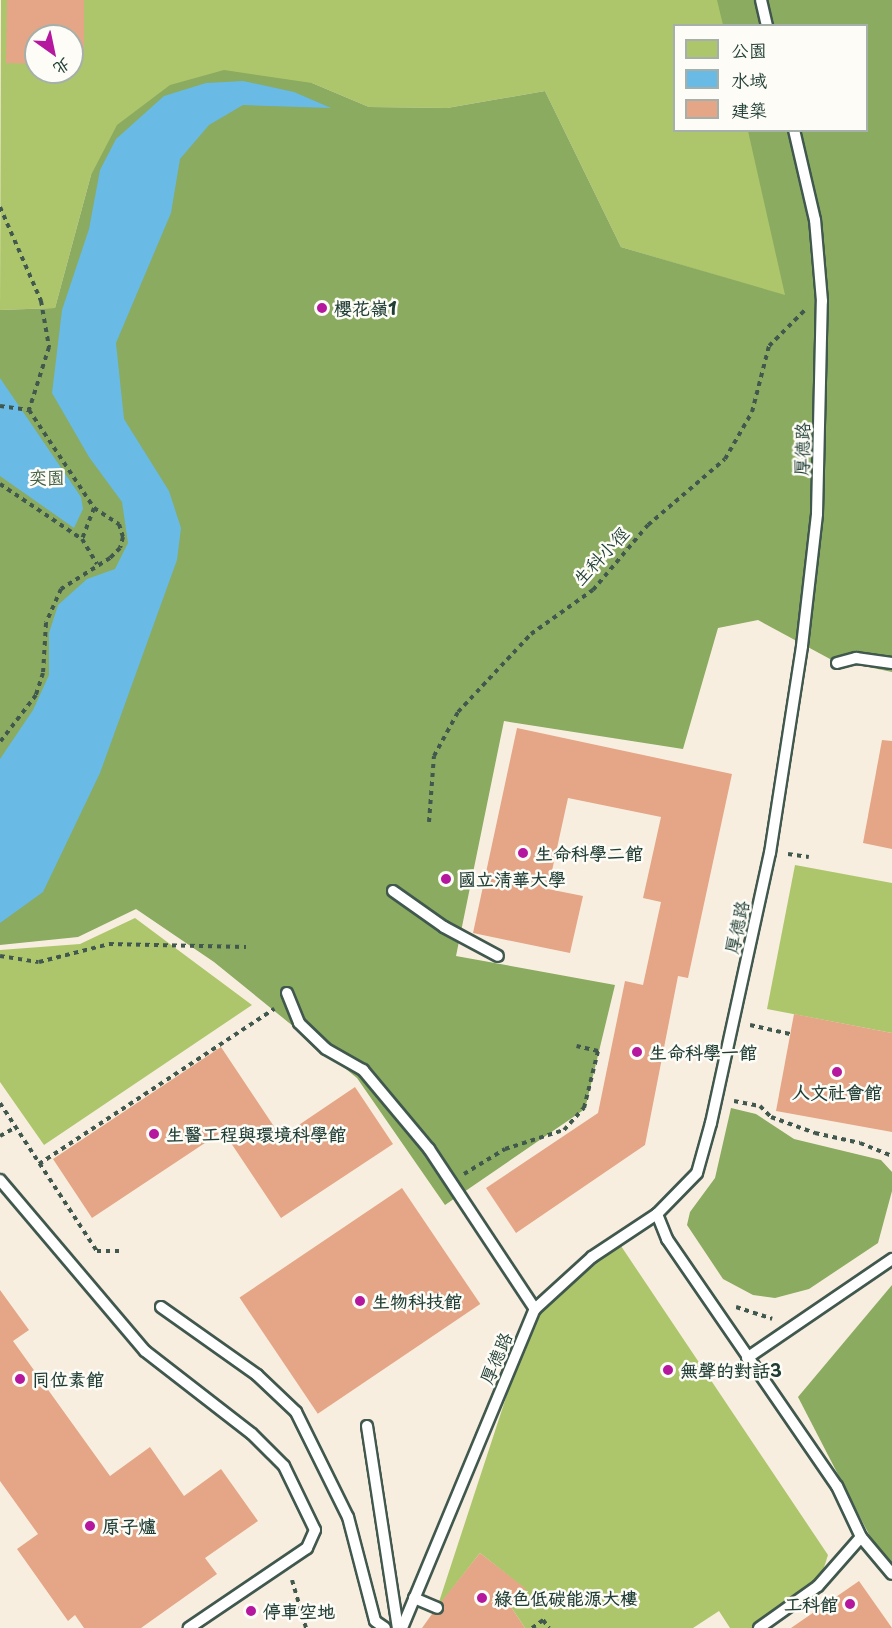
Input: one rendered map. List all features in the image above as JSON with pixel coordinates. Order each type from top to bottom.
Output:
[{"type":"lane","points":[[761,0],[767,24]]},
{"type":"lane","name":"厚德路","points":[[400,1628],[535,1309],[592,1257],[657,1214],[697,1173],[711,1123],[770,853],[802,646],[817,514],[822,301],[815,220],[794,132]]},
{"type":"lane","points":[[837,663],[856,658],[892,663]]},
{"type":"lane","points":[[393,891],[444,927],[498,956]]},
{"type":"lane","points":[[289,996],[299,1023],[326,1049],[363,1070],[429,1149],[535,1309]]},
{"type":"lane","points":[[0,1180],[92,1293],[145,1351],[252,1434],[284,1466],[315,1530],[307,1548],[189,1628]]},
{"type":"lane","points":[[657,1214],[667,1239],[747,1359],[837,1486],[861,1537],[892,1574]]},
{"type":"lane","points":[[747,1359],[892,1259]]},
{"type":"lane","points":[[161,1307],[257,1375],[296,1412],[348,1517],[375,1621],[385,1628]]},
{"type":"lane","points":[[367,1426],[400,1628]]},
{"type":"lane","points":[[759,1628],[818,1586],[861,1537]]},
{"type":"lane","points":[[414,1598],[436,1608]]},
{"type":"path","points":[[0,207],[41,301],[49,347],[29,410]]},
{"type":"path","name":"生科小徑","points":[[429,822],[434,756],[458,712],[531,634],[593,590],[648,525],[725,459],[752,412],[769,346],[805,309]]},
{"type":"path","points":[[0,406],[29,410],[94,508],[119,524],[123,537],[120,548],[110,558],[97,564],[61,589],[46,622],[43,673],[36,695],[0,742]]},
{"type":"path","points":[[0,484],[82,539],[97,564]]},
{"type":"path","points":[[82,539],[94,508]]},
{"type":"path","points":[[778,852],[808,857]]},
{"type":"path","points":[[0,956],[39,962],[109,944],[246,946]]},
{"type":"path","points":[[39,1164],[289,996]]},
{"type":"path","points":[[743,1024],[790,1034]]},
{"type":"path","points":[[450,1182],[505,1149],[564,1130],[584,1108],[598,1051],[577,1046]]},
{"type":"path","points":[[0,1103],[96,1251],[122,1251]]},
{"type":"path","points":[[745,1103],[760,1106],[771,1117],[892,1156]]},
{"type":"path","points":[[0,1136],[16,1127]]},
{"type":"path","points":[[288,1562],[306,1628]]},
{"type":"path","points":[[532,1628],[543,1620],[549,1628]]},
{"type":"green space","points":[[1,0],[718,0],[725,24],[673,24],[673,132],[751,132],[786,296],[621,247],[545,91],[447,108],[369,107],[312,83],[91,175],[55,308],[0,310]]},
{"type":"green space","name":"奕園","points":[[717,0],[892,0],[892,672],[830,659],[758,620],[718,628],[683,749],[504,721],[456,956],[615,985],[585,1109],[445,1205],[357,1078],[214,962],[136,909],[78,937],[0,945],[0,310],[55,308],[91,175],[117,125],[170,85],[224,70],[312,83],[369,107],[447,108],[545,91],[621,247],[785,295],[748,132],[868,132],[868,24],[723,24]]},
{"type":"green space","points":[[795,865],[892,883],[892,1033],[767,1009]]},
{"type":"green space","points":[[135,918],[252,1005],[44,1145],[0,1082],[0,950],[80,944]]},
{"type":"green space","points":[[731,1108],[756,1114],[794,1139],[881,1160],[892,1172],[892,1191],[878,1243],[809,1289],[775,1298],[753,1295],[723,1279],[687,1225],[690,1212],[715,1178]]},
{"type":"green space","points":[[617,1240],[828,1555],[818,1586],[759,1628],[730,1628],[719,1611],[693,1628],[525,1628],[511,1607],[525,1589],[480,1553],[437,1608],[535,1309]]},
{"type":"green space","points":[[892,1285],[892,1579],[798,1397]]},
{"type":"water","points":[[243,81],[294,92],[331,108],[243,105],[209,125],[180,159],[171,213],[116,343],[124,419],[169,491],[181,528],[177,560],[100,773],[43,892],[0,923],[0,759],[33,710],[49,675],[49,633],[58,605],[87,579],[115,569],[128,543],[122,502],[89,457],[52,393],[62,310],[89,229],[100,170],[116,139],[164,96],[206,83]]},
{"type":"water","points":[[0,378],[81,497],[83,509],[74,528],[0,476]]},
{"type":"building","points":[[7,0],[84,0],[84,24],[24,24],[24,64],[6,63]]},
{"type":"building","name":"生命科學二館","points":[[517,728],[732,774],[688,978],[678,976],[645,1145],[516,1233],[486,1188],[598,1113],[625,981],[643,985],[661,902],[643,898],[661,817],[568,798],[548,889],[583,896],[570,953],[473,933]]},
{"type":"building","points":[[882,740],[892,741],[892,849],[863,843]]},
{"type":"building","name":"人文社會館","points":[[794,1014],[892,1033],[892,1132],[776,1111]]},
{"type":"building","name":"生醫工程與環境科學館","points":[[221,1047],[281,1137],[355,1087],[393,1144],[281,1218],[223,1131],[92,1218],[53,1159]]},
{"type":"building","name":"生物科技館","points":[[402,1188],[480,1304],[318,1414],[240,1298]]},
{"type":"building","name":"原子爐","points":[[0,1290],[29,1330],[13,1341],[110,1476],[150,1447],[184,1496],[221,1469],[258,1521],[205,1558],[217,1574],[141,1628],[84,1628],[75,1615],[68,1621],[17,1549],[38,1534],[0,1481]]},
{"type":"building","name":"綠色低碳能源大樓","points":[[480,1553],[526,1589],[511,1607],[525,1628],[422,1628],[432,1614],[444,1611],[441,1602]]},
{"type":"building","name":"工科館","points":[[859,1581],[892,1628],[791,1628]]},
{"type":"place","name":"櫻花嶺1","points":[[322,308]]},
{"type":"place","name":"生命科學二館","points":[[523,853]]},
{"type":"place","name":"國立清華大學","points":[[446,879]]},
{"type":"place","name":"生命科學一館","points":[[637,1052]]},
{"type":"place","name":"人文社會館","points":[[837,1072]]},
{"type":"place","name":"生醫工程與環境科學館","points":[[154,1134]]},
{"type":"place","name":"生物科技館","points":[[360,1301]]},
{"type":"place","name":"無聲的對話3","points":[[668,1370]]},
{"type":"place","name":"同位素館","points":[[20,1379]]},
{"type":"place","name":"原子爐","points":[[90,1526]]},
{"type":"place","name":"綠色低碳能源大樓","points":[[482,1598]]},
{"type":"place","name":"工科館","points":[[850,1604]]},
{"type":"place","name":"停車空地","points":[[251,1611]]}]
